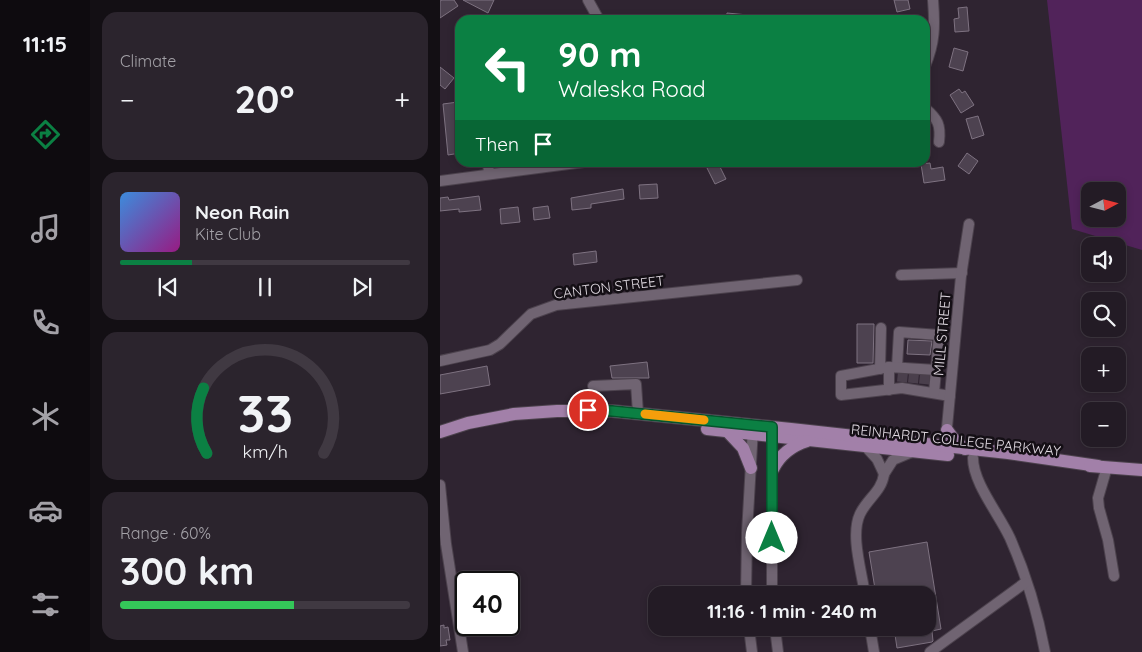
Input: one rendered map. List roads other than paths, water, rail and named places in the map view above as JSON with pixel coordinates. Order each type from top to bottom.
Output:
[{"type":"main road","points":[[571,411],[612,418],[727,431],[753,429]]},
{"type":"main road","points":[[440,432],[468,423],[514,414],[612,411],[913,447]]},
{"type":"main road","points":[[947,430],[955,441],[969,453]]},
{"type":"main road","points":[[727,431],[743,448],[751,468]]},
{"type":"main road","name":"REINHARDT COLLEGE PARKWAY","points":[[772,431],[810,440],[865,446],[946,446],[969,453]]},
{"type":"main road","points":[[773,469],[787,451],[810,440]]},
{"type":"main road","name":"REINHARDT COLLEGE PARKWAY","points":[[913,447],[1055,459],[1103,467],[1142,470]]},
{"type":"street","points":[[588,0],[597,15]]},
{"type":"street","points":[[930,54],[935,23],[933,0]]},
{"type":"street","points":[[930,112],[935,117],[940,130],[939,142]]},
{"type":"street","points":[[488,167],[489,174]]},
{"type":"street","points":[[440,181],[544,167]]},
{"type":"street","name":"MILL STREET","points":[[946,446],[962,273],[969,224]]},
{"type":"street","points":[[901,275],[962,273]]},
{"type":"street","name":"CANTON STREET","points":[[440,361],[490,350],[500,344],[531,314],[556,305],[797,280]]},
{"type":"street","points":[[881,328],[902,375]]},
{"type":"street","points":[[928,381],[939,335],[899,332],[902,375],[889,390],[841,395],[841,376],[902,375],[928,381],[950,396]]},
{"type":"street","points":[[902,375],[928,381]]},
{"type":"street","points":[[889,390],[902,375]]},
{"type":"street","points":[[593,386],[636,384],[638,413]]},
{"type":"street","points":[[746,586],[753,429]]},
{"type":"street","points":[[772,431],[772,586]]},
{"type":"street","points":[[865,446],[877,459],[884,474]]},
{"type":"street","points":[[864,586],[856,527],[863,508],[880,486],[889,464],[913,447]]},
{"type":"street","points":[[969,453],[978,481],[1010,538],[1019,560],[1044,652]]},
{"type":"street","points":[[1103,467],[1098,498],[1099,508],[1108,540],[1114,576]]},
{"type":"street","points":[[440,485],[446,544],[463,652]]},
{"type":"street","points":[[930,652],[1026,582]]},
{"type":"street","points":[[750,636],[752,652]]},
{"type":"street","points":[[776,636],[778,652]]},
{"type":"street","points":[[871,636],[874,652]]},
{"type":"tunnel","points":[[902,382],[903,372]]},
{"type":"tunnel","points":[[913,383],[914,373]]},
{"type":"tunnel","points":[[924,384],[925,374]]}]
